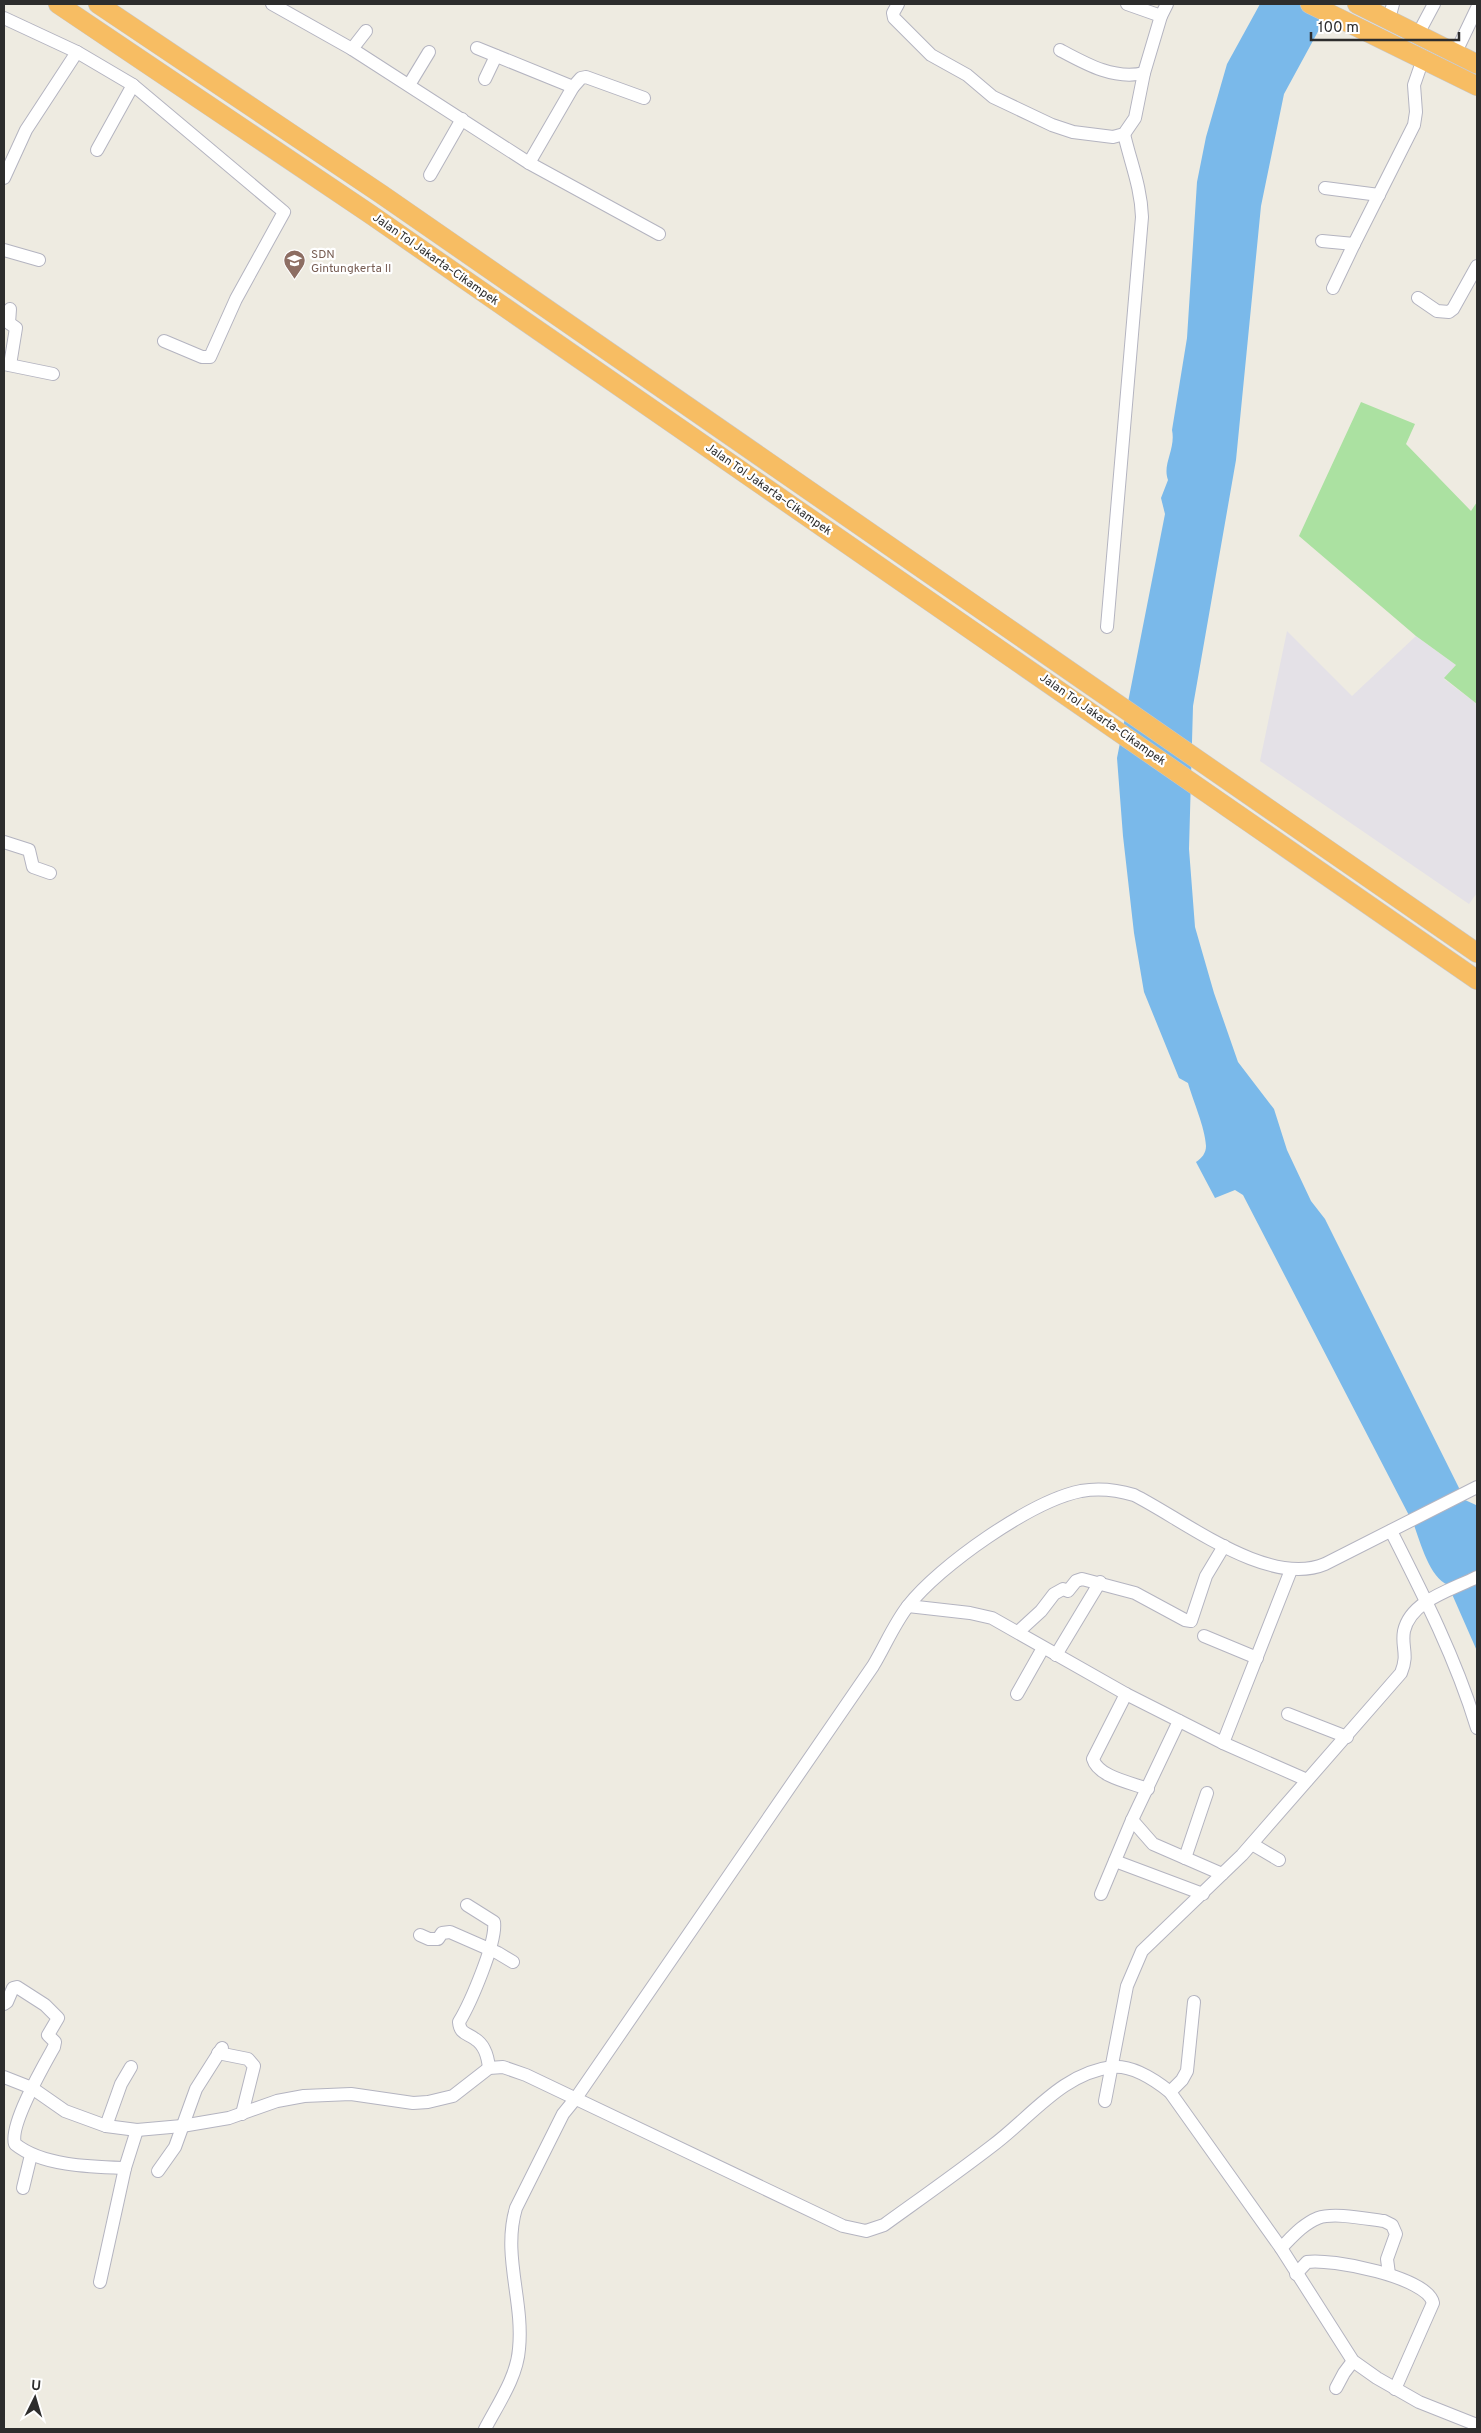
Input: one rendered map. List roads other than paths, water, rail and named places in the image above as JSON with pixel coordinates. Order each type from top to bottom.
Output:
[{"type":"highway","name":"Jalan Tol Jakarta–Cikampek","points":[[58,4],[370,214],[1215,796],[1477,980]]},
{"type":"highway","name":"Jalan Tol Jakarta–Cikampek","points":[[98,4],[389,200],[1477,953]]},
{"type":"highway","points":[[1310,4],[1477,86]]},
{"type":"highway","points":[[1357,4],[1391,11],[1418,34],[1477,64]]},
{"type":"highway","points":[[1355,867],[1477,939]]},
{"type":"street","points":[[272,4],[352,49],[529,163],[659,234]]},
{"type":"street","points":[[898,4],[893,13],[894,18],[931,55],[971,78],[993,97],[1052,126],[1073,132],[1114,137],[1124,134],[1135,118],[1144,73],[1161,16],[1167,4]]},
{"type":"street","points":[[1126,4],[1161,16]]},
{"type":"street","points":[[1418,34],[1434,4]]},
{"type":"street","points":[[1456,52],[1477,8]]},
{"type":"street","points":[[4,18],[77,52],[133,85],[284,212],[236,299],[210,357],[202,357],[164,341]]},
{"type":"street","points":[[352,49],[366,31]]},
{"type":"street","points":[[477,48],[573,87]]},
{"type":"street","points":[[1060,50],[1082,61],[1115,73],[1130,76],[1144,73]]},
{"type":"street","points":[[4,178],[26,130],[77,52]]},
{"type":"street","points":[[409,85],[429,52]]},
{"type":"street","points":[[486,79],[496,56]]},
{"type":"street","points":[[1333,288],[1414,125],[1416,112],[1414,85],[1423,59]]},
{"type":"street","points":[[529,163],[573,87],[581,78],[586,77],[644,98]]},
{"type":"street","points":[[97,150],[133,85]]},
{"type":"street","points":[[430,175],[462,119]]},
{"type":"street","points":[[1107,627],[1142,217],[1139,183],[1128,153],[1124,134]]},
{"type":"street","points":[[1325,188],[1379,195]]},
{"type":"street","points":[[1322,241],[1354,244]]},
{"type":"street","points":[[4,250],[39,260]]},
{"type":"street","points":[[1418,298],[1437,311],[1448,312],[1453,309],[1477,266]]},
{"type":"street","points":[[10,309],[8,323],[16,328],[7,365],[53,374]]},
{"type":"street","points":[[4,842],[29,850],[33,867],[50,874]]},
{"type":"street","points":[[485,2429],[513,2374],[519,2349],[520,2334],[511,2252],[513,2219],[516,2208],[563,2114],[576,2098],[873,1666],[908,1606],[941,1573],[1003,1528],[1052,1501],[1080,1491],[1119,1490],[1134,1495],[1224,1546],[1261,1562],[1291,1570],[1314,1568],[1476,1487]]},
{"type":"street","points":[[1391,1531],[1427,1602],[1465,1689],[1477,1728]]},
{"type":"street","points":[[1018,1632],[1042,1611],[1060,1589],[1068,1591],[1076,1581],[1082,1579],[1100,1582],[1134,1593],[1184,1620],[1190,1621],[1206,1576],[1224,1546]]},
{"type":"street","points":[[1223,1743],[1291,1570]]},
{"type":"street","points":[[1105,2101],[1114,2067],[1127,1986],[1142,1951],[1203,1894],[1252,1844],[1401,1673],[1406,1658],[1404,1630],[1411,1617],[1427,1602],[1477,1577]]},
{"type":"street","points":[[1056,1655],[1100,1582]]},
{"type":"street","points":[[908,1606],[970,1613],[992,1618],[1126,1694],[1223,1743],[1307,1780]]},
{"type":"street","points":[[1204,1636],[1256,1658]]},
{"type":"street","points":[[1017,1694],[1043,1648]]},
{"type":"street","points":[[1126,1694],[1093,1760],[1095,1766],[1101,1772],[1148,1789]]},
{"type":"street","points":[[1288,1714],[1346,1737]]},
{"type":"street","points":[[1101,1894],[1132,1820],[1180,1721]]},
{"type":"street","points":[[1186,1858],[1207,1793]]},
{"type":"street","points":[[1132,1820],[1152,1844],[1222,1874]]},
{"type":"street","points":[[1252,1844],[1279,1860]]},
{"type":"street","points":[[1115,1861],[1203,1894]]},
{"type":"street","points":[[467,1905],[494,1922],[494,1933],[477,1986],[459,2022],[459,2028],[464,2034],[476,2039],[481,2044],[488,2058],[489,2068]]},
{"type":"street","points":[[420,1935],[434,1940],[438,1939],[442,1933],[450,1932],[512,1962]]},
{"type":"street","points":[[4,2004],[7,2002],[13,1988],[17,1987],[30,1994],[57,2016],[57,2021],[48,2035],[55,2042],[54,2047],[32,2088],[14,2140],[20,2148],[31,2155],[87,2167],[125,2168]]},
{"type":"street","points":[[1170,2092],[1182,2080],[1187,2071],[1194,2002]]},
{"type":"street","points":[[158,2171],[175,2147],[196,2089],[220,2050],[248,2059],[254,2066],[242,2114]]},
{"type":"street","points":[[106,2126],[121,2084],[131,2067]]},
{"type":"street","points":[[4,2077],[32,2088],[65,2111],[106,2126],[137,2130],[182,2126],[242,2114],[277,2101],[304,2096],[351,2094],[413,2103],[441,2100],[463,2090],[489,2068],[503,2067],[526,2074],[843,2226],[866,2231],[884,2225],[986,2151],[1072,2080],[1086,2073],[1114,2067],[1144,2075],[1170,2092],[1281,2248],[1353,2361],[1395,2389],[1439,2411],[1477,2425]]},
{"type":"street","points":[[100,2282],[125,2168],[137,2130]]},
{"type":"street","points":[[23,2188],[31,2155]]},
{"type":"street","points":[[1281,2248],[1299,2230],[1319,2217],[1330,2216],[1384,2221],[1392,2225],[1396,2234],[1387,2259],[1389,2274]]},
{"type":"street","points":[[1296,2274],[1307,2262],[1312,2261],[1389,2274],[1424,2291],[1432,2299],[1433,2303],[1395,2389]]},
{"type":"street","points":[[1336,2388],[1344,2372],[1353,2361]]},
{"type":"water","points":[[1260,4],[1333,4],[1284,94],[1261,206],[1236,460],[1193,706],[1189,849],[1195,927],[1214,993],[1238,1062],[1274,1109],[1287,1150],[1311,1201],[1325,1219],[1465,1500],[1476,1505],[1477,1651],[1448,1585],[1436,1575],[1431,1567],[1414,1525],[1243,1195],[1235,1190],[1215,1198],[1196,1162],[1205,1151],[1203,1131],[1188,1083],[1179,1078],[1144,992],[1134,933],[1123,836],[1117,758],[1165,514],[1161,498],[1168,480],[1167,468],[1173,437],[1172,430],[1187,338],[1197,182],[1206,137],[1227,64]]},
{"type":"place","name":"SDN Gintungkerta II","points":[[295,280]]}]
